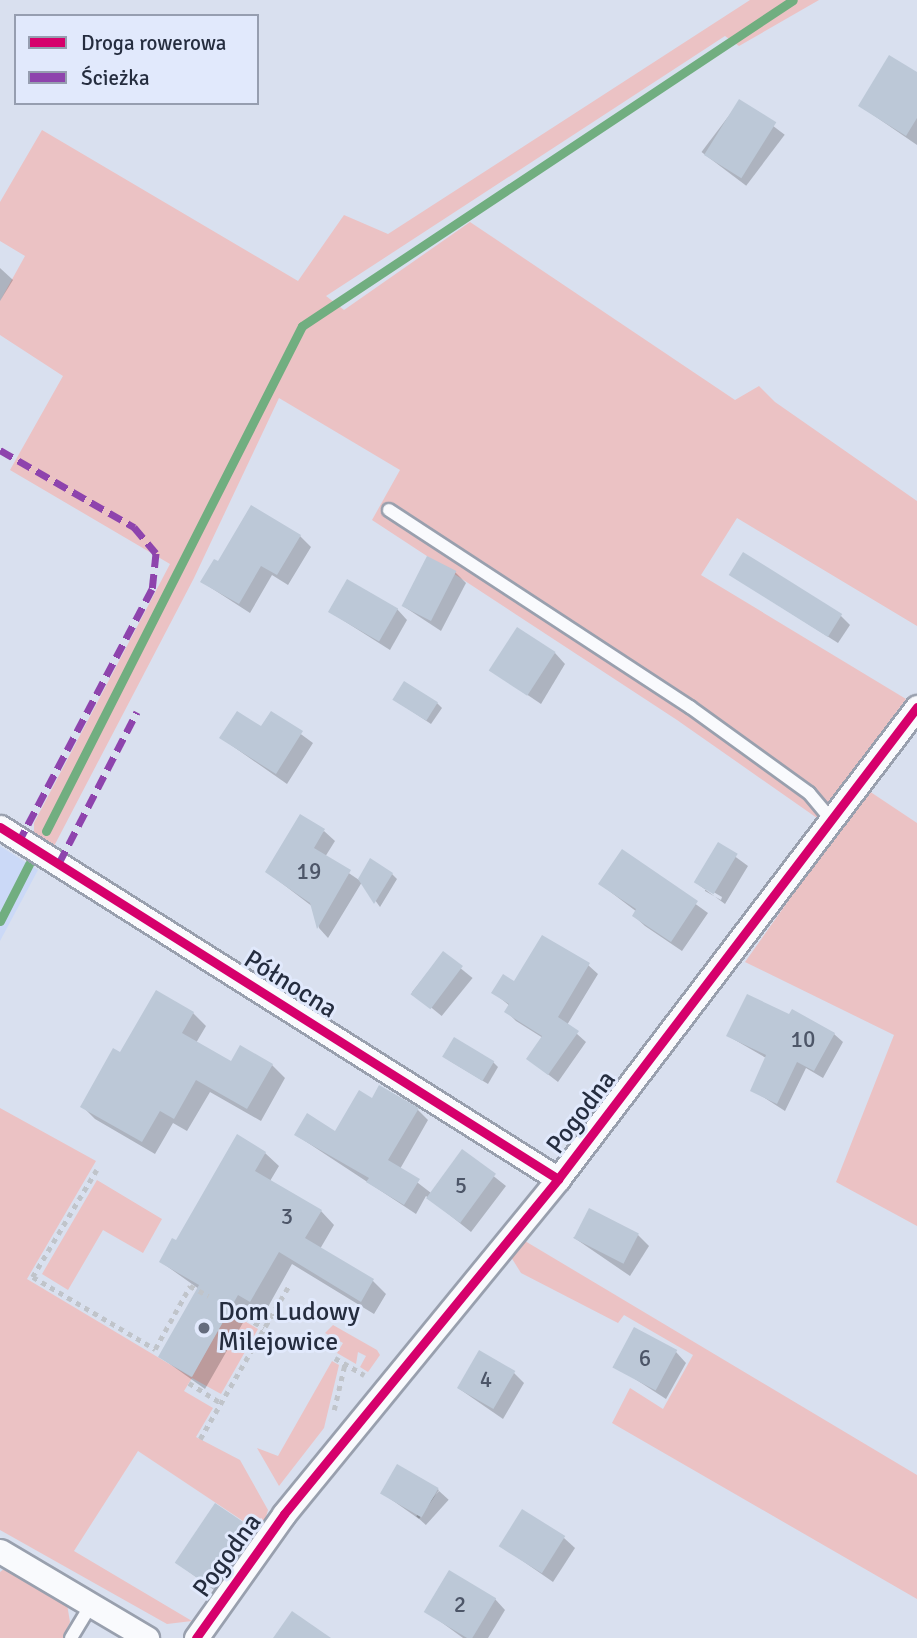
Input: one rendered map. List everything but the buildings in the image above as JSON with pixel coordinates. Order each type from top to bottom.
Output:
[{"type":"street","name":"Pogodna","points":[[196,1638],[284,1514],[558,1179],[917,707]]},
{"type":"street","name":"Północna","points":[[0,827],[558,1179]]},
{"type":"street","points":[[0,1551],[147,1638]]},
{"type":"lane","points":[[389,510],[690,707],[809,793],[832,820]]},
{"type":"lane","points":[[71,1638],[91,1605]]},
{"type":"path","points":[[97,1170],[33,1277],[155,1349],[190,1286],[209,1296]]},
{"type":"path","points":[[200,1439],[290,1284]]},
{"type":"path","points":[[220,1302],[264,1328]]},
{"type":"path","points":[[335,1357],[373,1380]]},
{"type":"path","points":[[331,1425],[345,1363]]},
{"type":"path","points":[[189,1383],[221,1403]]},
{"type":"shaded area","points":[[750,0],[819,0],[739,46],[725,36],[326,296],[344,310],[470,222],[735,400],[759,386],[775,402],[917,501],[917,626],[737,518],[701,575],[906,699],[848,777],[917,823],[917,1226],[836,1182],[894,1035],[745,962],[837,832],[677,720],[372,520],[400,470],[279,398],[194,578],[52,850],[34,832],[34,823],[170,564],[10,470],[63,376],[0,335],[0,301],[25,256],[0,241],[0,202],[42,130],[298,281],[344,215],[388,234]]},
{"type":"shaded area","points":[[0,846],[38,870],[0,941]]},
{"type":"shaded area","points":[[0,1108],[96,1161],[27,1279],[191,1377],[229,1312],[258,1329],[221,1394],[192,1378],[184,1391],[213,1408],[196,1437],[240,1460],[268,1510],[261,1533],[138,1451],[74,1551],[192,1621],[167,1624],[0,1530]]},
{"type":"shaded area","points":[[97,1180],[162,1219],[143,1253],[103,1230],[68,1290],[42,1274]]},
{"type":"shaded area","points":[[525,1241],[917,1475],[917,1599],[612,1423],[630,1388],[663,1409],[693,1355],[624,1315],[618,1323],[521,1273],[511,1257]]},
{"type":"shaded area","points":[[333,1325],[377,1350],[380,1355],[368,1372],[360,1367],[366,1356],[358,1352],[356,1364],[337,1353],[343,1343],[325,1333]]},
{"type":"shaded area","points":[[332,1361],[339,1365],[324,1428],[279,1486],[257,1448],[278,1456]]},
{"type":"shaded area","points":[[4,1569],[67,1604],[70,1622],[63,1638],[0,1638],[0,1572]]},
{"type":"waterway","points":[[46,831],[302,326],[793,0]]},
{"type":"waterway","points":[[0,921],[29,864]]},
{"type":"marked path","points":[[0,450],[134,527],[156,553],[152,589],[20,839]]},
{"type":"marked path","points":[[59,863],[137,712]]},
{"type":"cycle path","points":[[196,1638],[284,1514],[558,1179],[917,707]]},
{"type":"cycle path","points":[[0,827],[558,1179]]},
{"type":"place","name":"Dom Ludowy Milejowice","points":[[204,1328]]}]
